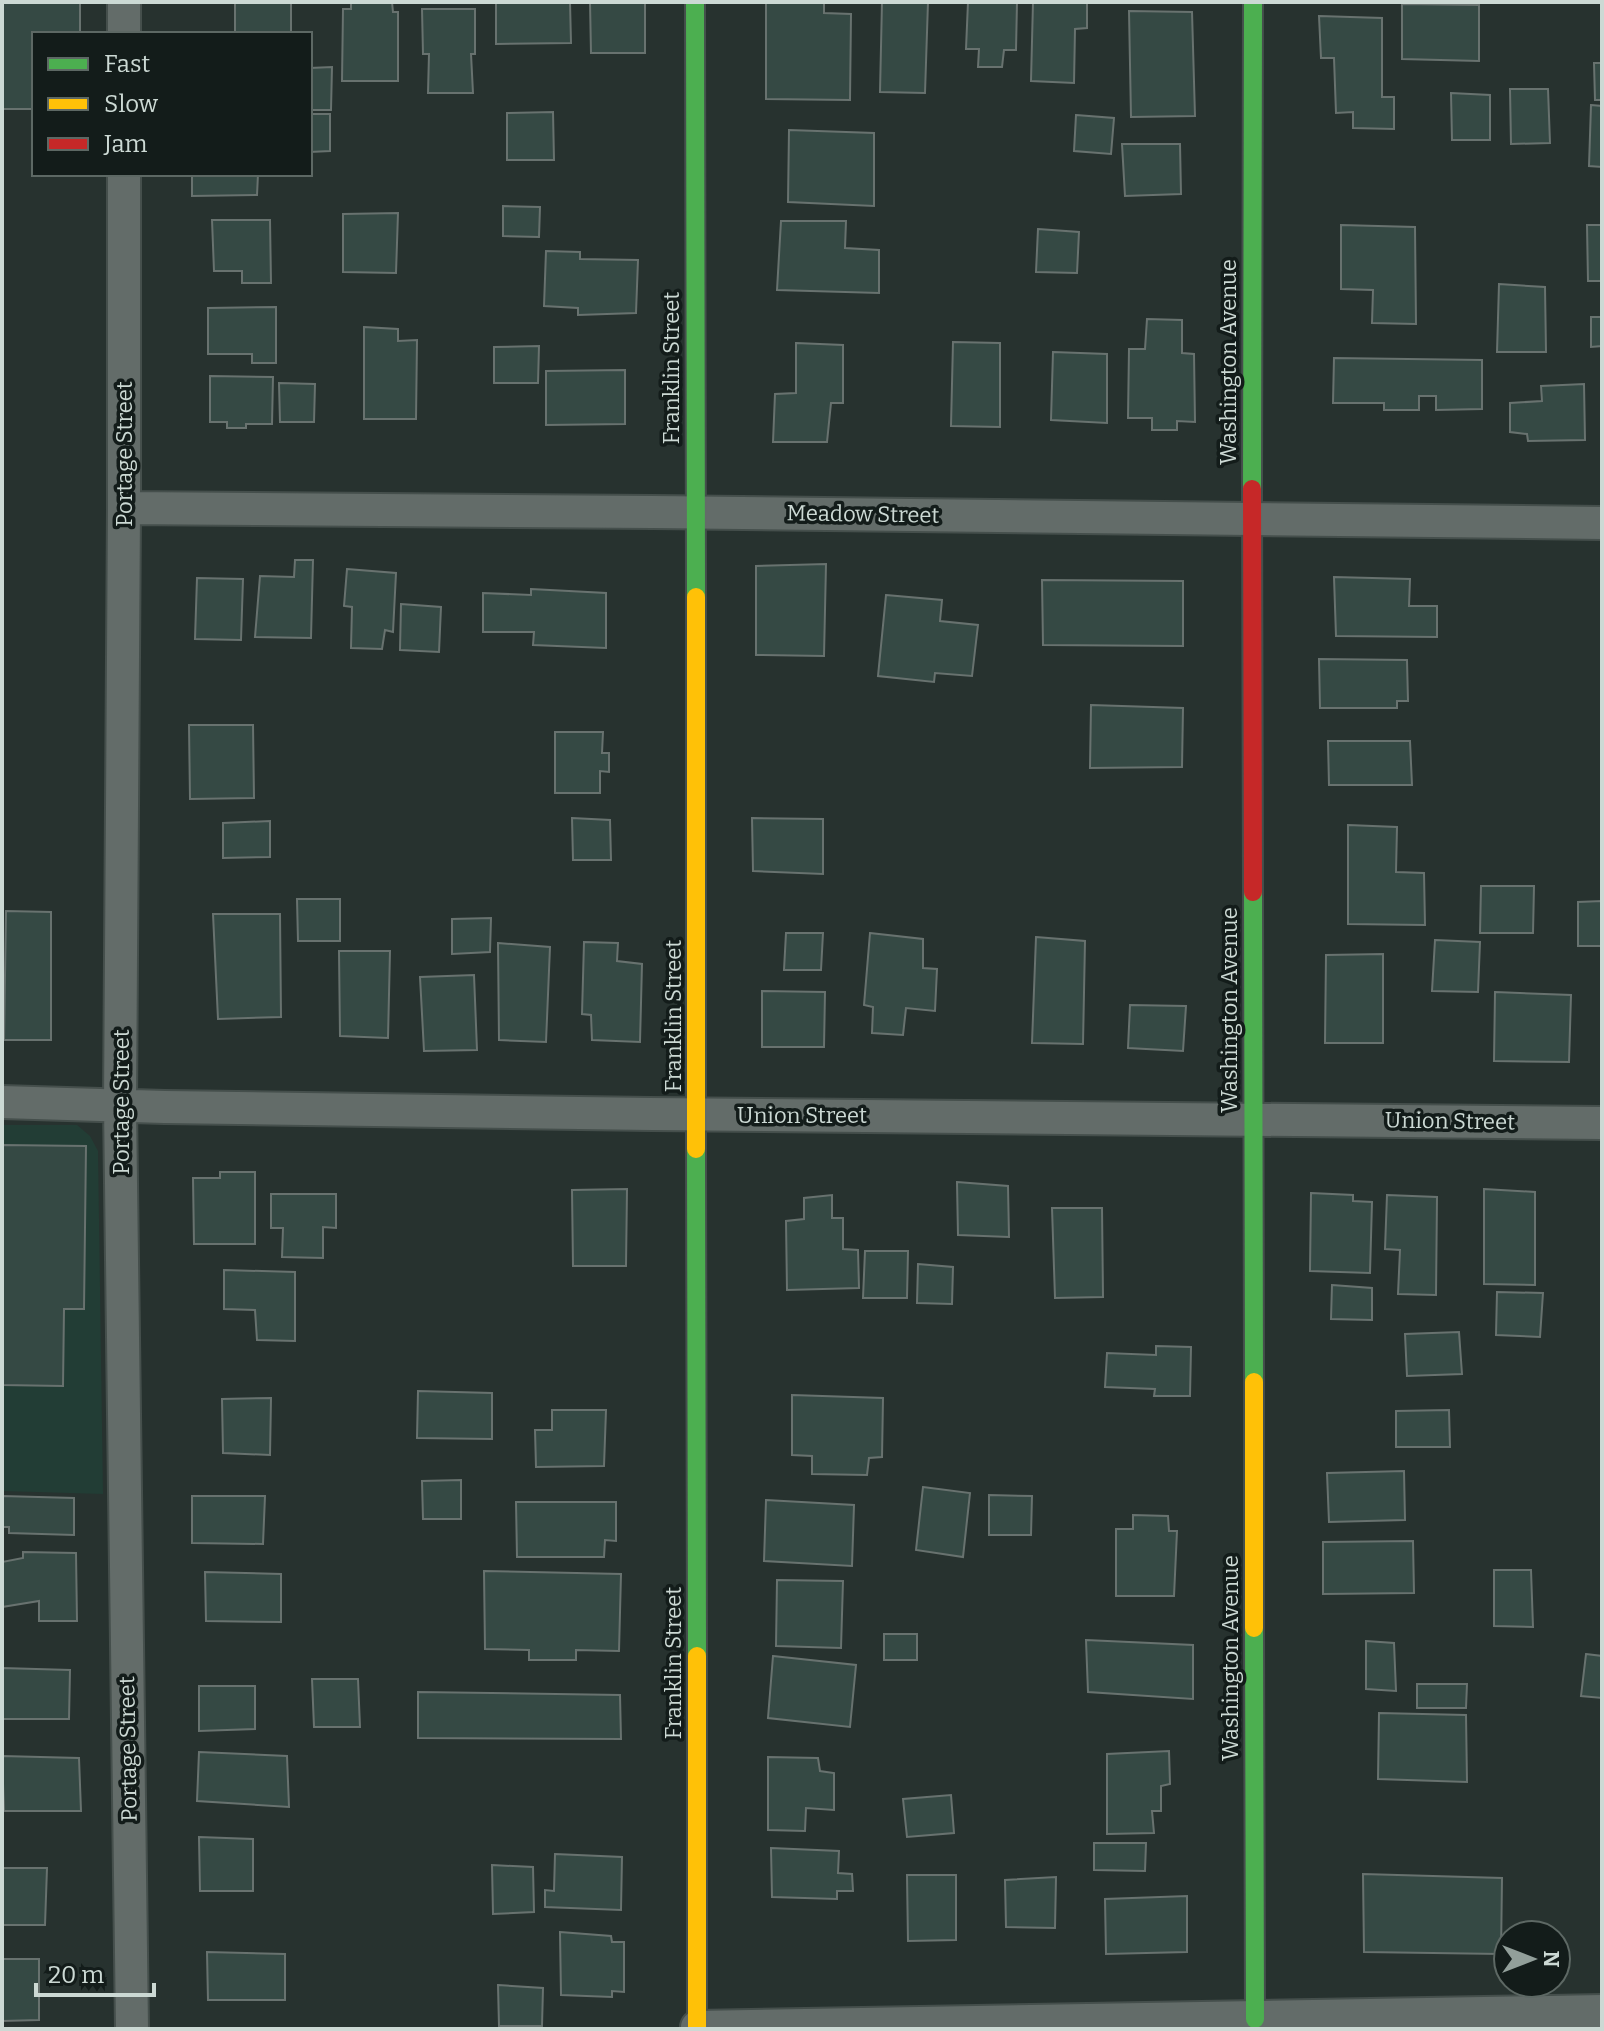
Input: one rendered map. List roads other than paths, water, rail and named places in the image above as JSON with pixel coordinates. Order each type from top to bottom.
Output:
[{"type":"street","points":[[124,2],[124,32]]},
{"type":"street","name":"Franklin Street","points":[[695,2],[697,2028]]},
{"type":"street","name":"Washington Avenue","points":[[1253,2],[1255,2019]]},
{"type":"street","name":"Portage Street","points":[[124,176],[120,1106],[132,2029]]},
{"type":"street","name":"Meadow Street","points":[[124,508],[1602,523]]},
{"type":"street","name":"Union Street","points":[[2,1102],[697,1114],[1602,1123]]},
{"type":"street","points":[[697,2028],[1602,2011]]}]
